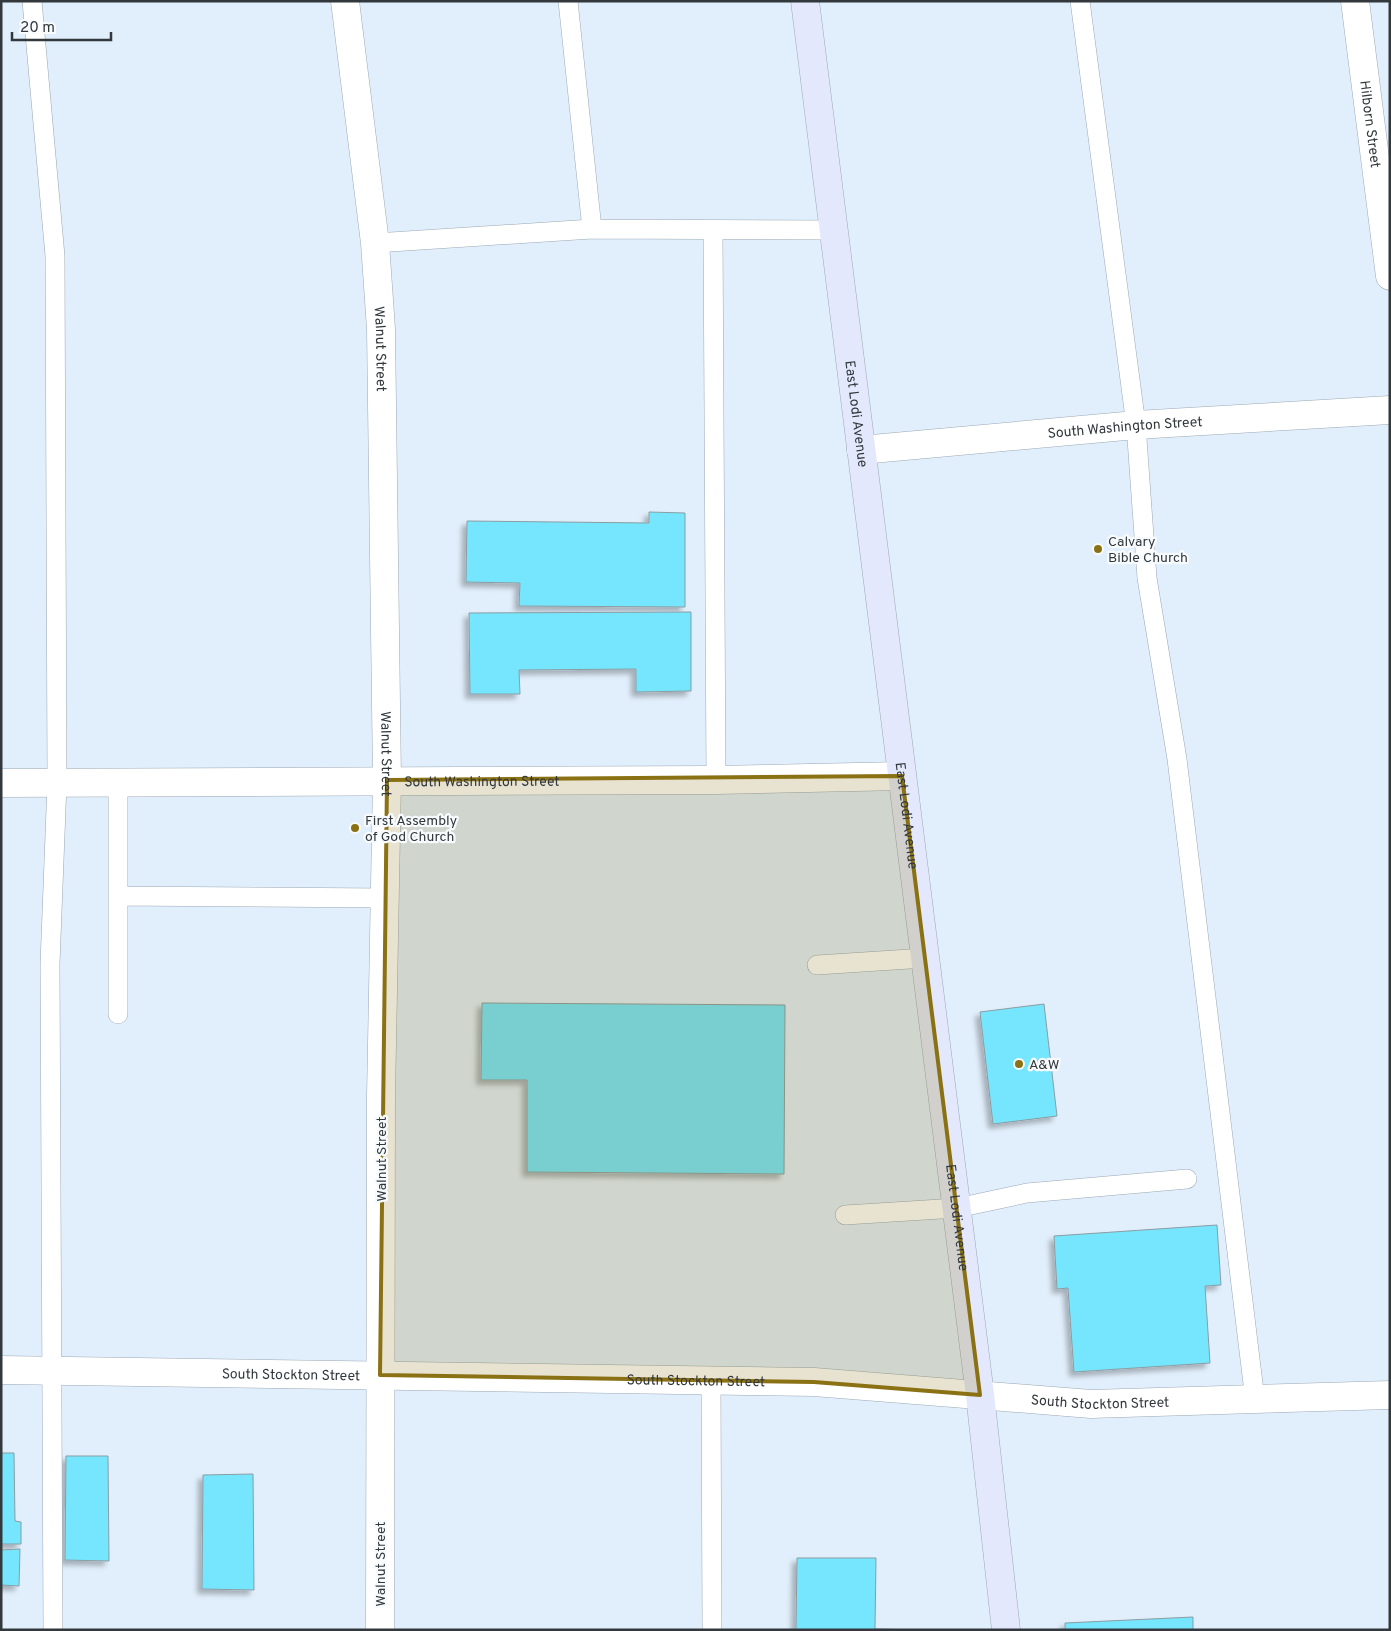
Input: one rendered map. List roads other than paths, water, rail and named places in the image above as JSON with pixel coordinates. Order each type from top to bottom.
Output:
[{"type":"main road","name":"East Lodi Avenue","points":[[805,1],[957,1208],[1006,1630]]},
{"type":"street","name":"Walnut Street","points":[[345,1],[375,243],[381,329],[386,780],[380,1375],[380,1630]]},
{"type":"street","name":"Hilborn Street","points":[[1355,1],[1390,276]]},
{"type":"street","name":"South Washington Street","points":[[861,450],[1136,425],[1390,410]]},
{"type":"street","name":"South Washington Street","points":[[1,783],[716,780],[902,776]]},
{"type":"street","name":"South Stockton Street","points":[[1,1370],[814,1382],[1092,1404],[1390,1395]]},
{"type":"lane","points":[[32,1],[55,256],[57,783],[50,964],[53,1630]]},
{"type":"lane","points":[[568,1],[592,230]]},
{"type":"lane","points":[[1080,1],[1136,425],[1148,578],[1177,759],[1256,1400]]},
{"type":"lane","points":[[375,243],[592,230],[834,230]]},
{"type":"lane","points":[[713,230],[716,780]]},
{"type":"lane","points":[[118,782],[118,1014]]},
{"type":"lane","points":[[118,896],[385,898]]},
{"type":"lane","points":[[817,964],[925,958]]},
{"type":"lane","points":[[845,1215],[957,1208],[1027,1193],[1187,1179]]},
{"type":"lane","points":[[711,1380],[712,1630]]},
{"type":"place","name":"Calvary Bible Church","points":[[1098,549]]},
{"type":"place","name":"First Assembly of God Church","points":[[355,828]]},
{"type":"place","name":"A&W","points":[[1019,1064]]}]
